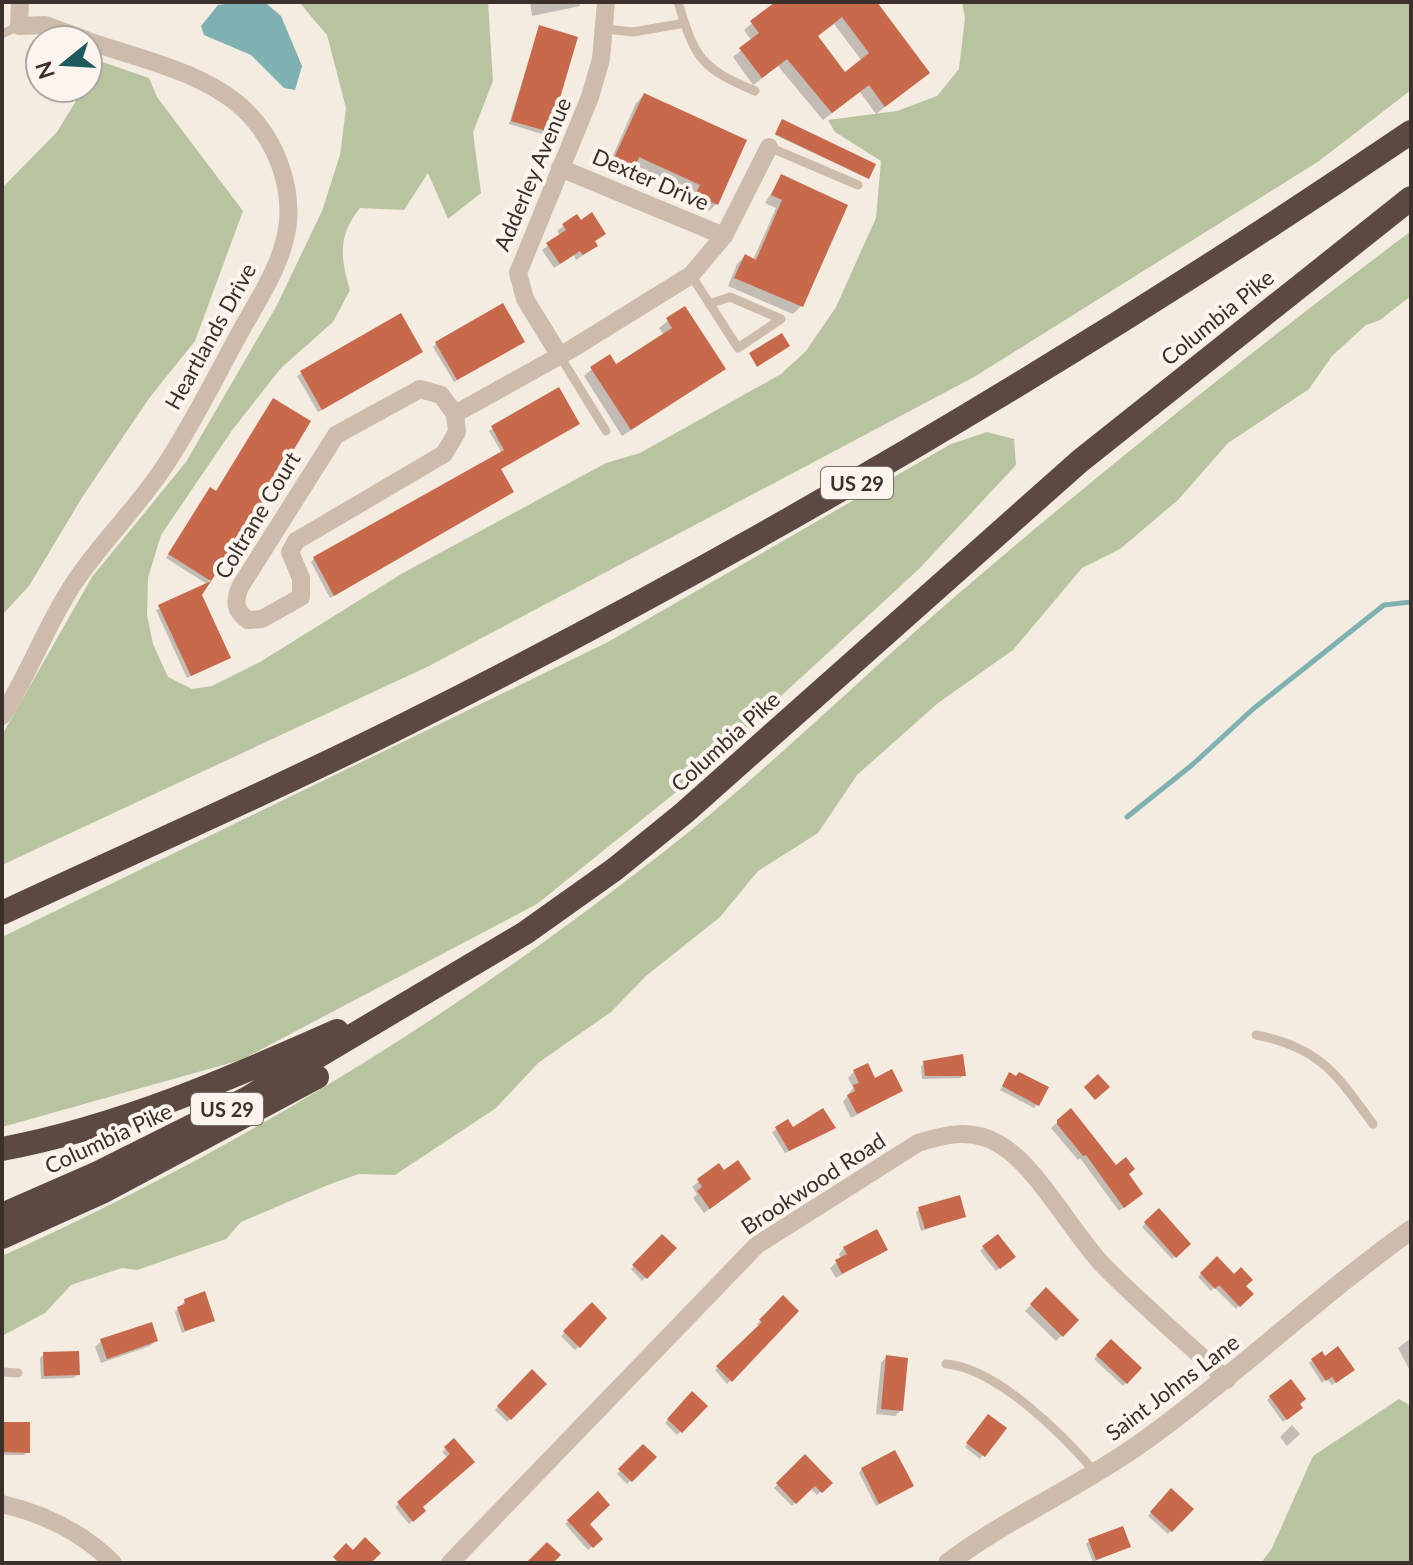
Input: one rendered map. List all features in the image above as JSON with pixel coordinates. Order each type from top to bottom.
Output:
[{"type":"highway","name":"Columbia Pike","points":[[2,913],[406,724],[830,498],[1182,285],[1411,132]]},
{"type":"highway","name":"Columbia Pike","points":[[2,1215],[98,1173],[246,1099],[442,985],[525,933],[615,869],[684,813],[1080,461],[1411,198]]},
{"type":"highway","points":[[2,900],[109,863]]},
{"type":"highway","points":[[2,1237],[104,1191],[267,1106],[447,993],[525,933]]},
{"type":"highway","points":[[2,1149],[158,1106],[234,1077],[442,985]]},
{"type":"street","points":[[19,26],[20,2]]},
{"type":"street","name":"Adderley Avenue","points":[[560,356],[525,299],[518,273],[590,97],[606,29],[606,2]]},
{"type":"street","name":"Heartlands Drive","points":[[19,26],[24,26]]},
{"type":"street","name":"Heartlands Drive","points":[[2,716],[71,587],[113,528],[165,466],[183,435],[271,277],[288,223],[288,195],[281,167],[271,143],[254,119],[207,84],[104,46]]},
{"type":"street","points":[[269,538],[290,552],[307,534],[444,454],[457,432],[455,414],[560,356],[691,275],[724,236],[769,147]]},
{"type":"street","name":"Dexter Drive","points":[[560,168],[724,236]]},
{"type":"street","name":"Coltrane Court","points":[[290,552],[301,578],[301,597],[262,619],[248,620],[241,615],[236,597],[269,538],[323,454],[347,428],[420,389],[441,395],[455,414]]},
{"type":"street","name":"Brookwood Road","points":[[450,1563],[757,1245],[918,1143],[940,1136],[960,1133],[982,1136],[1019,1159],[1101,1263],[1227,1380]]},
{"type":"street","name":"Saint Johns Lane","points":[[955,1561],[1139,1445],[1227,1380],[1346,1278],[1410,1233]]},
{"type":"street","points":[[2,1504],[55,1520],[87,1540],[113,1563]]},
{"type":"lane","points":[[678,2],[706,66],[715,74],[755,91]]},
{"type":"lane","points":[[606,29],[633,32],[685,23]]},
{"type":"lane","points":[[2,34],[19,26]]},
{"type":"lane","points":[[769,147],[858,185]]},
{"type":"lane","points":[[691,275],[709,304],[738,348],[781,319],[730,297],[709,304]]},
{"type":"lane","points":[[560,356],[606,431]]},
{"type":"lane","points":[[1256,1035],[1298,1045],[1317,1058],[1338,1078],[1373,1124]]},
{"type":"lane","points":[[946,1364],[958,1365],[1014,1396],[1063,1435],[1095,1472]]},
{"type":"lane","points":[[2,1372],[18,1373]]},
{"type":"green space","points":[[299,2],[488,2],[493,81],[473,132],[481,193],[448,219],[428,173],[404,210],[360,208],[348,228],[343,247],[350,290],[333,322],[281,368],[233,429],[161,535],[148,578],[147,615],[153,644],[168,677],[192,689],[212,686],[260,662],[403,573],[606,463],[640,453],[781,374],[806,351],[836,307],[876,218],[881,161],[835,132],[828,120],[897,111],[937,96],[959,69],[965,18],[962,2],[1411,2],[1411,90],[1319,161],[974,377],[429,666],[2,865],[2,735],[92,577],[186,462],[277,305],[322,211],[340,155],[346,108],[327,35]]},
{"type":"green space","points":[[104,62],[149,78],[157,97],[243,211],[195,341],[150,397],[83,496],[29,586],[2,615],[2,188],[57,132],[74,104],[104,104]]},
{"type":"green space","points":[[1411,231],[1411,296],[1380,320],[1366,325],[1332,356],[1309,389],[1228,443],[1178,500],[1120,549],[1082,568],[1013,650],[938,703],[857,775],[818,833],[758,871],[720,917],[646,976],[611,1012],[538,1063],[496,1108],[395,1175],[359,1174],[241,1222],[226,1239],[137,1270],[122,1268],[71,1285],[45,1313],[2,1336],[2,1256],[177,1170],[344,1075],[425,1024],[583,913],[700,823],[1069,500]]},
{"type":"green space","points":[[987,432],[1014,439],[1016,465],[919,569],[680,789],[537,904],[241,1060],[2,1127],[2,937],[608,642],[951,444]]},
{"type":"green space","points":[[1399,1399],[1411,1406],[1411,1563],[1261,1563],[1272,1548],[1313,1456]]},
{"type":"water","points":[[239,2],[267,4],[281,16],[302,66],[295,90],[284,88],[251,55],[204,35],[201,26],[218,5]]},
{"type":"building","points":[[775,2],[877,2],[930,73],[885,107],[869,85],[832,113],[787,59],[762,78],[739,48],[759,33],[750,21]],"holes":[[[842,17],[869,53],[845,72],[818,36]]]},
{"type":"building","points":[[539,25],[578,37],[550,132],[511,121]]},
{"type":"building","points":[[644,93],[747,140],[718,205],[695,195],[700,185],[639,157],[635,168],[614,158]]},
{"type":"building","points":[[782,119],[876,164],[869,179],[775,134]]},
{"type":"building","points":[[781,174],[848,205],[803,307],[734,278],[745,254],[756,260],[782,200],[771,195]]},
{"type":"building","points":[[592,212],[606,234],[595,241],[598,246],[583,255],[580,251],[560,264],[546,243],[566,230],[562,224],[577,214],[581,220]]},
{"type":"building","points":[[503,303],[525,342],[457,380],[435,342]]},
{"type":"building","points":[[685,306],[726,369],[631,430],[590,367],[610,354],[616,364],[672,328],[666,318]]},
{"type":"building","points":[[401,313],[423,352],[322,410],[300,371]]},
{"type":"building","points":[[782,333],[790,346],[757,367],[749,353]]},
{"type":"building","points":[[559,387],[580,424],[501,469],[514,492],[334,596],[313,557],[504,450],[491,426]]},
{"type":"building","points":[[273,398],[311,421],[261,504],[202,595],[231,658],[191,676],[158,605],[211,581],[168,554],[210,487],[216,491]]},
{"type":"building","points":[[963,1054],[966,1076],[925,1076],[923,1061]]},
{"type":"building","points":[[868,1063],[875,1078],[892,1069],[903,1091],[857,1114],[847,1095],[855,1091],[853,1085],[859,1083],[853,1070]]},
{"type":"building","points":[[1009,1072],[1016,1076],[1019,1072],[1049,1087],[1039,1106],[1002,1086]]},
{"type":"building","points":[[1098,1074],[1110,1087],[1095,1100],[1084,1087]]},
{"type":"building","points":[[823,1108],[836,1128],[789,1151],[775,1127],[788,1119],[793,1127]]},
{"type":"building","points":[[1071,1108],[1116,1165],[1126,1157],[1135,1169],[1129,1174],[1143,1194],[1124,1208],[1086,1155],[1083,1156],[1057,1124],[1057,1120]]},
{"type":"building","points":[[738,1160],[751,1179],[710,1209],[697,1191],[702,1187],[697,1179],[719,1163],[724,1170]]},
{"type":"building","points":[[960,1195],[966,1217],[925,1229],[918,1207]]},
{"type":"building","points":[[1159,1208],[1191,1244],[1176,1258],[1144,1222]]},
{"type":"building","points":[[877,1229],[888,1250],[842,1274],[835,1260],[847,1254],[843,1247]]},
{"type":"building","points":[[662,1234],[677,1248],[647,1279],[632,1265]]},
{"type":"building","points":[[998,1234],[1016,1257],[1000,1269],[982,1246]]},
{"type":"building","points":[[1217,1256],[1234,1274],[1241,1267],[1253,1280],[1246,1286],[1254,1294],[1240,1307],[1219,1285],[1215,1289],[1200,1273]]},
{"type":"building","points":[[1046,1287],[1079,1320],[1063,1337],[1030,1304]]},
{"type":"building","points":[[205,1291],[215,1321],[185,1331],[177,1307],[185,1304],[184,1299]]},
{"type":"building","points":[[783,1295],[799,1311],[732,1382],[716,1366],[762,1322],[759,1320]]},
{"type":"building","points":[[592,1302],[607,1318],[580,1348],[563,1331]]},
{"type":"building","points":[[152,1322],[158,1341],[107,1359],[100,1339]]},
{"type":"building","points":[[1111,1339],[1142,1368],[1127,1384],[1096,1355]]},
{"type":"building","points":[[1338,1346],[1355,1370],[1336,1383],[1332,1377],[1326,1381],[1311,1359],[1322,1351],[1325,1356]]},
{"type":"building","points":[[79,1351],[80,1375],[44,1376],[43,1352]]},
{"type":"building","points":[[886,1355],[908,1358],[903,1411],[881,1409]]},
{"type":"building","points":[[532,1369],[547,1384],[511,1420],[497,1406]]},
{"type":"building","points":[[1291,1379],[1306,1399],[1300,1404],[1303,1408],[1287,1420],[1269,1396]]},
{"type":"building","points":[[692,1391],[708,1406],[682,1433],[667,1419]]},
{"type":"building","points":[[988,1414],[1007,1428],[985,1457],[966,1443]]},
{"type":"building","points":[[4,1422],[30,1422],[30,1453],[3,1452]]},
{"type":"building","points":[[454,1438],[475,1462],[423,1507],[426,1511],[413,1522],[397,1502],[450,1454],[444,1447]]},
{"type":"building","points":[[643,1444],[657,1457],[632,1482],[618,1469]]},
{"type":"building","points":[[895,1450],[914,1486],[879,1504],[861,1468]]},
{"type":"building","points":[[805,1454],[833,1483],[822,1493],[815,1486],[796,1504],[776,1483]]},
{"type":"building","points":[[1171,1488],[1194,1509],[1172,1532],[1150,1512]]},
{"type":"building","points":[[598,1491],[610,1505],[590,1524],[603,1539],[593,1548],[567,1520]]},
{"type":"building","points":[[1123,1526],[1131,1547],[1096,1560],[1088,1539]]},
{"type":"building","points":[[365,1537],[381,1553],[371,1563],[339,1563],[333,1557],[346,1543],[353,1550]]},
{"type":"building","points":[[547,1542],[561,1555],[553,1563],[526,1563]]},
{"type":"waterway","points":[[1127,817],[1192,765],[1253,709],[1384,605],[1411,602]]}]
